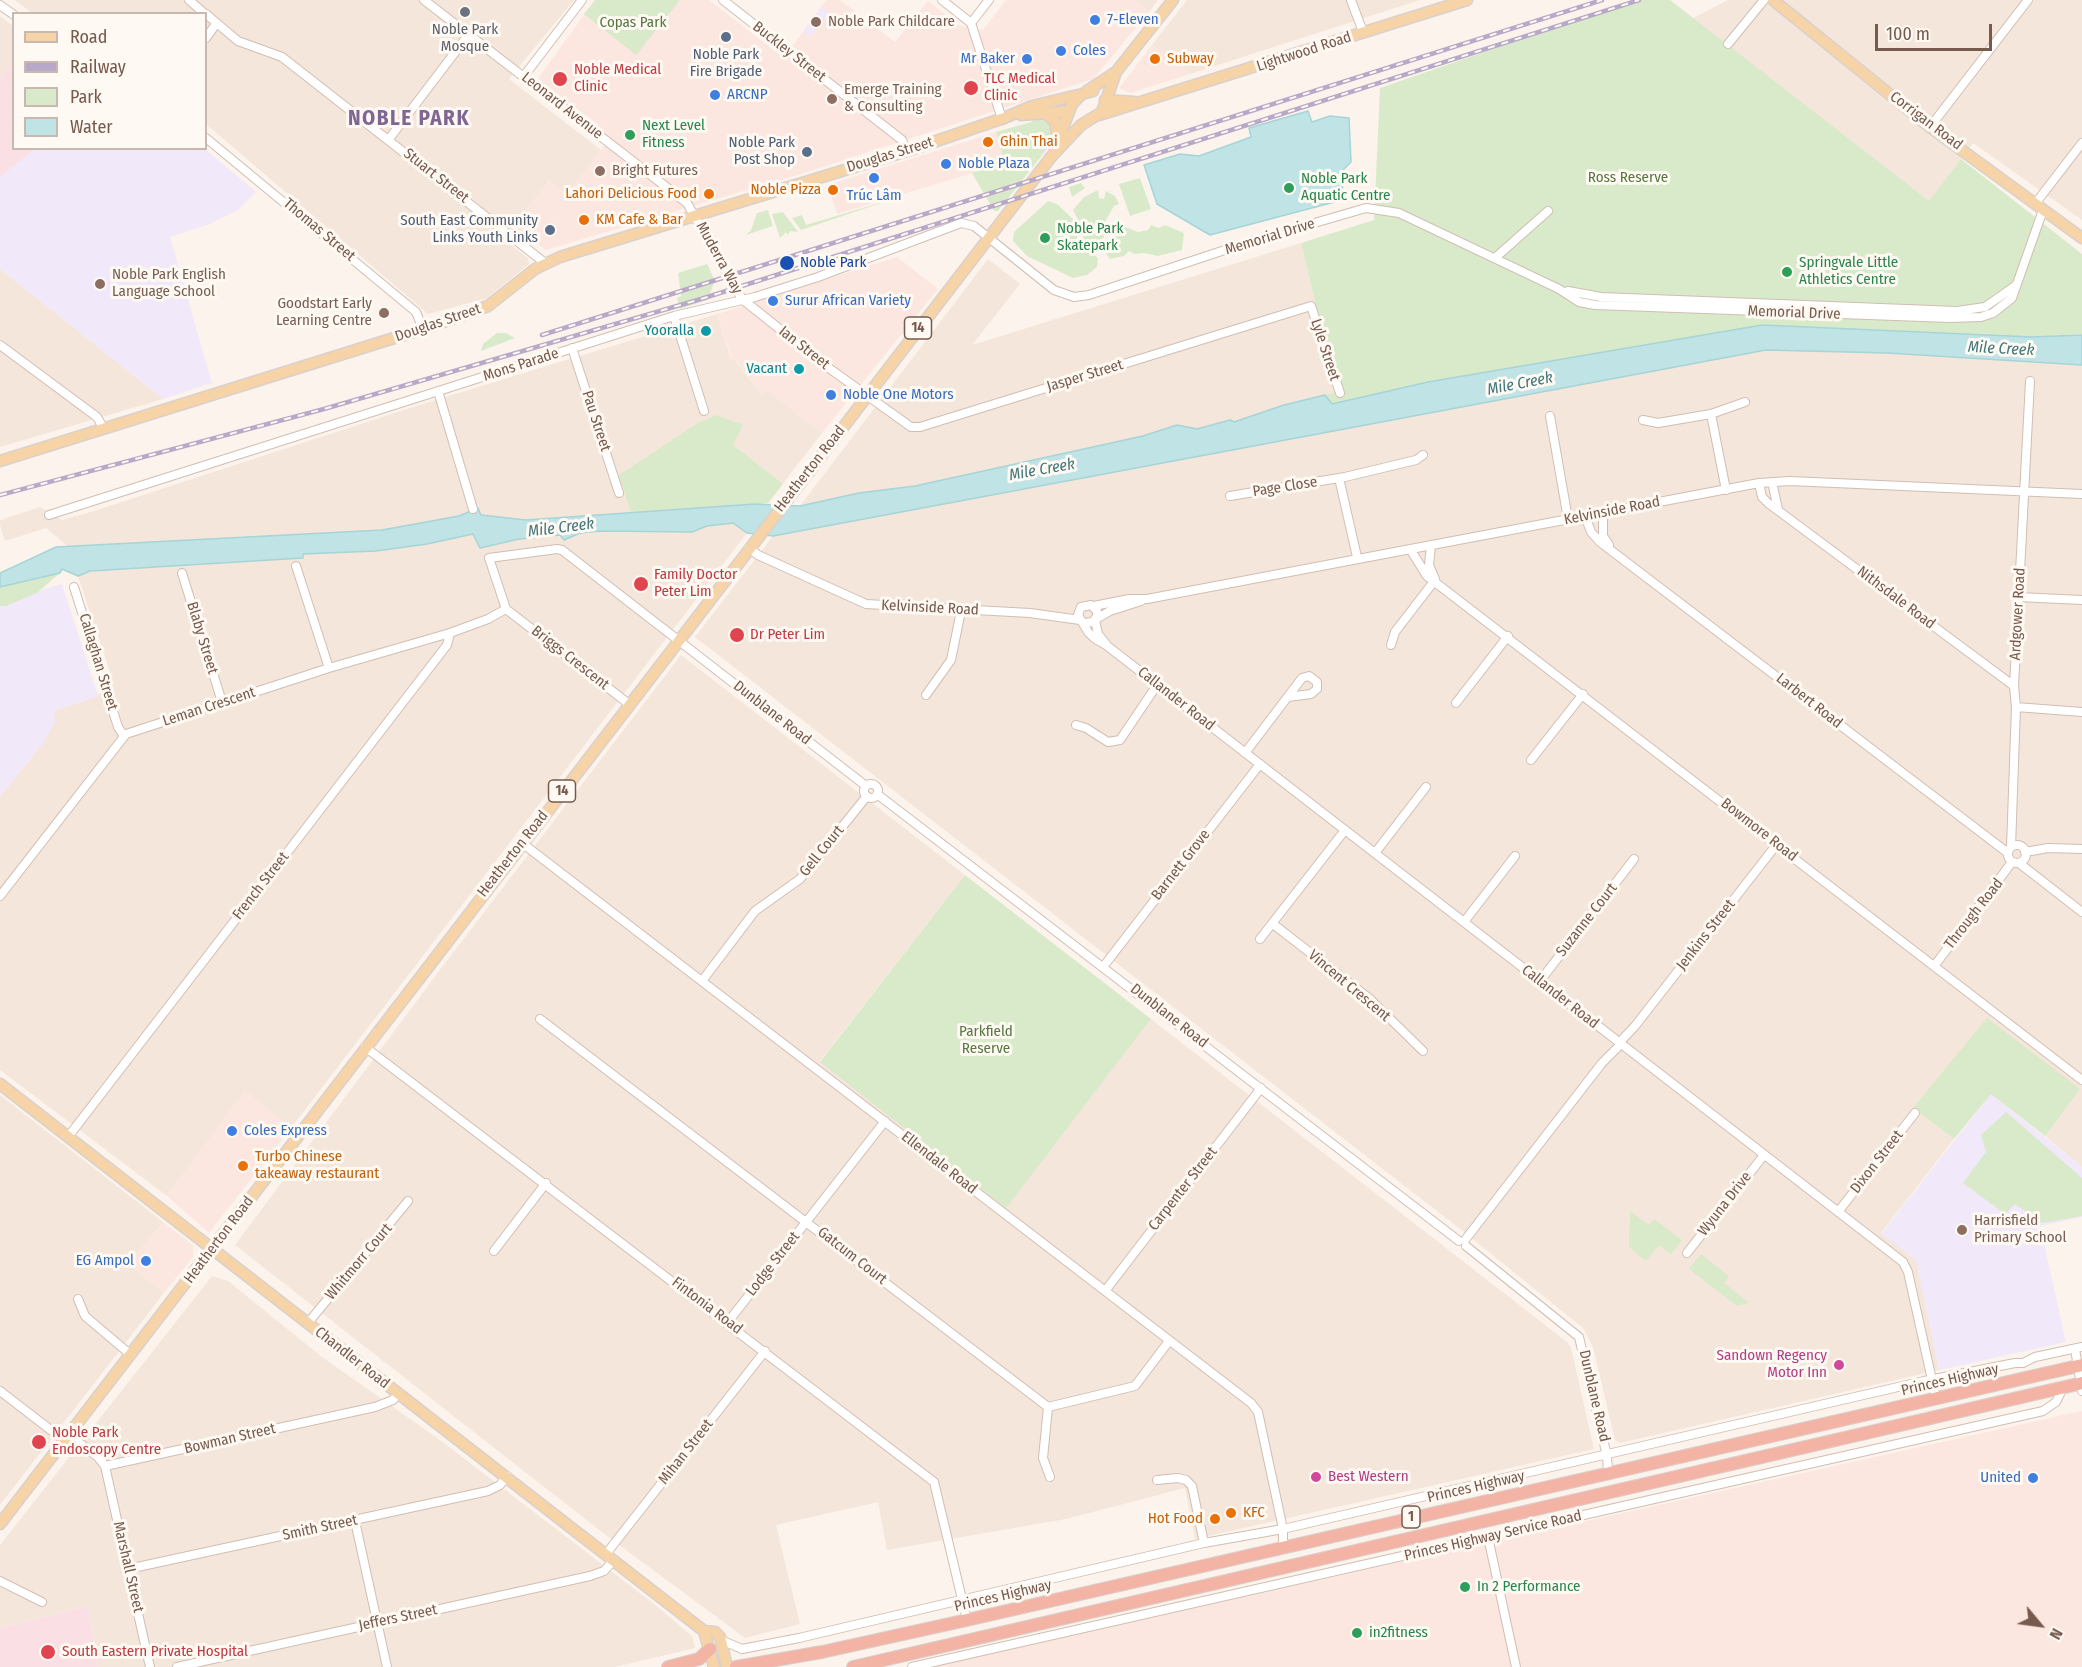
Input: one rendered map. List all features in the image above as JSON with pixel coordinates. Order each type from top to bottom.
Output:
[{"type":"highway","name":"Princes Highway","points":[[736,1667],[822,1652],[967,1620],[1300,1542],[2079,1366]]},
{"type":"highway","name":"1","points":[[853,1667],[1109,1610],[1292,1564],[2063,1388],[2081,1386]]},
{"type":"highway","points":[[1608,1473],[1621,1480],[1690,1465],[1732,1464]]},
{"type":"highway","points":[[1283,1546],[1292,1564]]},
{"type":"highway","points":[[668,1667],[699,1659],[710,1649]]},
{"type":"main road","name":"14","points":[[1096,116],[1104,108],[1116,72],[1173,0]]},
{"type":"main road","name":"Lightwood Road","points":[[1096,116],[1467,0]]},
{"type":"main road","name":"Corrigan Road","points":[[1773,0],[1930,127],[2082,238]]},
{"type":"main road","name":"14","points":[[1069,112],[1084,93],[1116,72]]},
{"type":"main road","points":[[1084,93],[1096,91],[1105,100]]},
{"type":"main road","name":"Douglas Street","points":[[0,461],[423,329],[488,306],[544,263],[907,151],[1038,104],[1070,99],[1084,93]]},
{"type":"main road","name":"Lightwood Road","points":[[1105,100],[1140,102]]},
{"type":"main road","name":"Douglas Street","points":[[1001,119],[1043,112],[1069,112],[1084,117],[1096,116]]},
{"type":"main road","points":[[1043,112],[1056,123],[1057,144]]},
{"type":"main road","name":"Heatherton Road","points":[[1051,157],[1069,112]]},
{"type":"main road","name":"Heatherton Road","points":[[0,1524],[1051,157],[1081,125],[1096,116]]},
{"type":"main road","name":"Chandler Road","points":[[0,1084],[704,1631],[715,1632],[721,1640]]},
{"type":"main road","points":[[704,1631],[714,1667]]},
{"type":"main road","points":[[721,1640],[728,1667]]},
{"type":"street","name":"Leonard Avenue","points":[[424,0],[687,202],[697,216]]},
{"type":"street","points":[[524,76],[582,0]]},
{"type":"street","name":"Buckley Street","points":[[723,0],[902,140],[907,151]]},
{"type":"street","points":[[942,0],[971,23],[1001,119]]},
{"type":"street","points":[[971,23],[989,0]]},
{"type":"street","points":[[1351,0],[1363,32]]},
{"type":"street","points":[[1728,44],[1764,0]]},
{"type":"street","points":[[1930,127],[2028,0]]},
{"type":"street","name":"Stuart Street","points":[[192,1],[203,12]]},
{"type":"street","name":"Stuart Street","points":[[207,16],[245,44],[282,57],[544,263]]},
{"type":"street","points":[[207,37],[216,24]]},
{"type":"street","points":[[389,139],[469,34]]},
{"type":"street","name":"Thomas Street","points":[[207,139],[416,312],[423,329]]},
{"type":"street","name":"Memorial Drive","points":[[988,238],[1054,290],[1074,297],[1089,295],[1249,242],[1366,207],[1399,213],[1559,289],[1601,297],[1957,311],[1985,308],[2019,283],[2039,207],[2082,143]]},
{"type":"street","points":[[1495,258],[1548,211]]},
{"type":"street","name":"Muderra Way","points":[[697,216],[742,300]]},
{"type":"street","name":"Mons Parade","points":[[49,515],[674,316],[742,300],[826,274],[958,224],[971,224],[988,238]]},
{"type":"street","name":"Ian Street","points":[[742,300],[867,394]]},
{"type":"street","name":"Jasper Street","points":[[867,394],[906,424],[920,427],[1311,306]]},
{"type":"street","name":"Lyle Street","points":[[1311,306],[1340,393]]},
{"type":"street","points":[[674,316],[704,411]]},
{"type":"street","points":[[0,345],[97,417],[104,429]]},
{"type":"street","name":"Pau Street","points":[[572,348],[620,494]]},
{"type":"street","name":"Ardgower Road","points":[[2010,850],[2016,707],[2014,686],[2030,381]]},
{"type":"street","points":[[438,391],[473,508]]},
{"type":"street","points":[[1643,420],[1658,423],[1711,414],[1745,402]]},
{"type":"street","points":[[1711,414],[1726,490]]},
{"type":"street","points":[[1550,416],[1568,519]]},
{"type":"street","name":"Page Close","points":[[1230,496],[1339,478],[1416,460],[1423,455]]},
{"type":"street","name":"Page Close","points":[[1339,478],[1357,557]]},
{"type":"street","points":[[1772,482],[1778,510]]},
{"type":"street","name":"Kelvinside Road","points":[[1094,606],[1759,483],[2082,494]]},
{"type":"street","name":"Nithsdale Road","points":[[1759,483],[1765,500],[2014,686]]},
{"type":"street","points":[[1603,513],[1604,536],[1611,548]]},
{"type":"street","name":"Larbert Road","points":[[1585,516],[1593,535],[2010,850]]},
{"type":"street","points":[[1391,645],[1395,632],[1435,580],[1429,565],[1431,545]]},
{"type":"street","points":[[485,548],[508,611]]},
{"type":"street","name":"Kelvinside Road","points":[[749,548],[758,555],[866,604],[1052,615],[1082,622]]},
{"type":"street","name":"Dunblane Road","points":[[489,558],[559,549],[679,639],[866,786]]},
{"type":"street","name":"Bowmore Road","points":[[1410,549],[1422,571],[2082,1080]]},
{"type":"street","points":[[296,566],[329,668]]},
{"type":"street","name":"Blaby Street","points":[[182,573],[222,702]]},
{"type":"street","name":"Callaghan Street","points":[[74,587],[118,727],[124,736]]},
{"type":"street","points":[[2018,597],[2082,600]]},
{"type":"street","name":"Kelvinside Road","points":[[1096,620],[1110,611],[1147,598]]},
{"type":"street","points":[[1086,604],[1094,606],[1098,614],[1096,620],[1082,622],[1080,609],[1086,604]]},
{"type":"street","name":"Kelvinside Road","points":[[1052,615],[1080,609]]},
{"type":"street","name":"Leman Crescent","points":[[124,736],[329,668],[450,633],[488,619],[497,620],[508,611]]},
{"type":"street","name":"Briggs Crescent","points":[[508,611],[629,704]]},
{"type":"street","points":[[926,695],[951,660],[961,611]]},
{"type":"street","name":"Callander Road","points":[[1096,620],[1098,634],[1106,645]]},
{"type":"street","name":"Callander Road","points":[[1082,622],[1092,636],[1346,830],[1906,1266],[1936,1398]]},
{"type":"street","name":"French Street","points":[[68,1137],[447,645],[450,633]]},
{"type":"street","points":[[1456,703],[1508,636]]},
{"type":"street","points":[[1076,725],[1086,728],[1108,742],[1120,740],[1157,685]]},
{"type":"street","points":[[1531,760],[1583,694]]},
{"type":"street","points":[[1245,753],[1288,697]]},
{"type":"street","points":[[2016,707],[2082,712]]},
{"type":"street","points":[[0,896],[124,736]]},
{"type":"street","name":"Barnett Grove","points":[[1103,967],[1260,764]]},
{"type":"street","points":[[872,784],[876,786],[877,794],[867,796],[864,792],[866,786],[872,784]]},
{"type":"street","points":[[1375,853],[1426,787]]},
{"type":"street","name":"Dunblane Road","points":[[877,794],[1463,1242],[1579,1337],[1607,1456],[1608,1473]]},
{"type":"street","name":"Gell Court","points":[[702,981],[755,911],[800,879],[867,796]]},
{"type":"street","points":[[1260,939],[1346,830]]},
{"type":"street","name":"Ellendale Road","points":[[522,843],[1251,1403],[1258,1412],[1283,1530],[1283,1546]]},
{"type":"street","name":"Jenkins Street","points":[[1463,1242],[1777,844]]},
{"type":"street","points":[[2082,849],[2048,848],[2025,852],[2019,846],[2010,850],[2016,862],[2082,912]]},
{"type":"street","name":"Through Road","points":[[1935,965],[2016,862],[2025,857],[2025,852]]},
{"type":"street","points":[[1464,922],[1515,856]]},
{"type":"street","name":"Suzanne Court","points":[[1540,981],[1634,859]]},
{"type":"street","name":"Vincent Crescent","points":[[1273,924],[1370,999],[1423,1051]]},
{"type":"street","name":"Gatcum Court","points":[[540,1018],[1048,1407]]},
{"type":"street","name":"Fintonia Road","points":[[365,1047],[728,1322],[934,1482],[967,1620]]},
{"type":"street","name":"Carpenter Street","points":[[1105,1291],[1261,1088]]},
{"type":"street","name":"Dixon Street","points":[[1838,1212],[1915,1113]]},
{"type":"street","name":"Lodge Street","points":[[728,1322],[885,1121]]},
{"type":"street","name":"Wyuna Drive","points":[[1687,1253],[1764,1155]]},
{"type":"street","points":[[494,1251],[546,1183]]},
{"type":"street","name":"Whitmorr Court","points":[[308,1323],[408,1201]]},
{"type":"street","points":[[78,1299],[85,1316],[131,1355]]},
{"type":"street","points":[[1050,1477],[1043,1458],[1048,1407],[1135,1386],[1169,1341]]},
{"type":"street","points":[[962,1601],[1204,1543],[1283,1530],[1932,1380],[2023,1363],[2035,1357],[2079,1348],[2081,1386]]},
{"type":"street","name":"Mihan Street","points":[[610,1557],[765,1351]]},
{"type":"street","name":"Princes Highway Service Road","points":[[912,1667],[2043,1411],[2056,1402],[2063,1388]]},
{"type":"street","points":[[0,1391],[67,1438],[98,1456],[105,1466]]},
{"type":"street","name":"Bowman Street","points":[[105,1466],[375,1407],[393,1400],[398,1394]]},
{"type":"street","name":"Dunblane Road","points":[[1607,1456],[1616,1464],[1627,1468]]},
{"type":"street","name":"Marshall Street","points":[[105,1466],[150,1667]]},
{"type":"street","name":"Smith Street","points":[[128,1569],[488,1491],[500,1485],[507,1476]]},
{"type":"street","points":[[1157,1480],[1178,1478],[1186,1480],[1192,1486],[1204,1543]]},
{"type":"street","points":[[355,1521],[387,1667]]},
{"type":"street","points":[[1283,1530],[1300,1542]]},
{"type":"street","points":[[1488,1537],[1516,1667]]},
{"type":"street","name":"Jeffers Street","points":[[177,1667],[590,1576],[604,1571],[610,1557]]},
{"type":"street","points":[[0,1581],[42,1602]]},
{"type":"street","name":"Princes Highway","points":[[721,1640],[742,1649],[962,1601]]},
{"type":"shaded area","points":[[15,0],[574,0],[509,79],[601,150],[568,194],[549,180],[504,240],[528,258],[529,264],[487,298],[428,314],[207,125],[207,12],[31,12]]},
{"type":"shaded area","points":[[595,0],[709,0],[784,58],[826,0],[840,0],[895,42],[928,1],[958,25],[983,30],[1006,0],[1134,0],[1149,12],[1093,79],[807,172],[546,250],[514,226],[549,180],[568,193],[609,139],[595,127],[599,125],[542,83],[539,77]]},
{"type":"shaded area","points":[[1134,0],[1158,0],[1149,12]]},
{"type":"shaded area","points":[[1187,0],[1420,0],[1190,74],[1152,45]]},
{"type":"shaded area","points":[[1728,0],[2082,0],[2082,220],[1973,143],[1929,202],[1693,18]]},
{"type":"shaded area","name":"Noble Park Childcare","points":[[822,7],[829,13],[810,37],[803,31]]},
{"type":"shaded area","points":[[0,16],[12,25],[12,61],[0,78]]},
{"type":"shaded area","points":[[1152,45],[1190,74],[1130,93],[1119,88]]},
{"type":"shaded area","points":[[12,61],[12,150],[34,150],[0,177],[0,78]]},
{"type":"shaded area","name":"Noble Plaza","points":[[996,132],[1006,163],[837,214],[828,185]]},
{"type":"shaded area","name":"Noble Park English Language School","points":[[34,150],[206,150],[256,192],[238,210],[207,225],[170,237],[212,383],[163,399],[0,269],[0,177]]},
{"type":"shaded area","points":[[1301,243],[1336,393],[1284,405],[1234,422],[1229,420],[1197,429],[1177,425],[1143,436],[915,486],[859,493],[800,506],[988,259],[1020,284],[972,345]]},
{"type":"shaded area","points":[[897,257],[938,289],[822,433],[766,390],[762,395],[735,359],[732,359],[717,314]]},
{"type":"shaded area","points":[[0,269],[163,399],[0,447]]},
{"type":"shaded area","points":[[717,314],[731,359],[734,359],[761,394],[766,389],[822,433],[768,503],[526,520],[481,515],[478,508],[459,516],[382,530],[70,548],[46,528],[5,541],[0,525],[0,520],[40,507],[62,520],[94,511],[413,407]]},
{"type":"shaded area","points":[[1766,350],[1888,353],[2082,365],[2082,1167],[2045,1136],[2079,1089],[1913,1108],[1954,1139],[1881,1233],[1916,1260],[1939,1370],[1620,1443],[1615,1440],[1593,1347],[1583,1328],[1459,1228],[695,637],[773,536]]},
{"type":"shaded area","points":[[734,523],[747,533],[291,1128],[245,1091],[167,1196],[0,1070],[0,797],[43,743],[54,711],[98,696],[111,675],[78,576],[90,571],[303,558],[302,554],[376,551],[427,544],[474,534],[480,548],[519,539],[560,535],[564,540],[580,533],[600,531],[692,532],[707,526]]},
{"type":"shaded area","points":[[62,584],[98,696],[54,711],[55,723],[43,743],[0,797],[0,602]]},
{"type":"shaded area","points":[[681,655],[965,875],[820,1061],[1006,1207],[1151,1019],[1567,1342],[1571,1348],[1594,1449],[1195,1539],[1185,1488],[1066,1519],[887,1550],[878,1502],[776,1525],[800,1624],[745,1638],[603,1533],[235,1245],[439,971]]},
{"type":"shaded area","points":[[245,1090],[291,1128],[209,1233],[167,1196]]},
{"type":"shaded area","name":"Harrisfield Primary School","points":[[1991,1094],[2082,1167],[2082,1217],[2040,1226],[2066,1342],[1939,1370],[1916,1260],[1881,1234]]},
{"type":"shaded area","points":[[0,1095],[163,1222],[129,1264],[164,1293],[0,1505]]},
{"type":"shaded area","name":"EG Ampol","points":[[163,1222],[193,1245],[193,1257],[164,1293],[129,1264]]},
{"type":"shaded area","points":[[212,1276],[228,1281],[322,1357],[440,1440],[654,1604],[692,1636],[695,1648],[615,1667],[98,1667],[88,1606],[0,1628],[0,1545]]},
{"type":"shaded area","points":[[2082,1411],[2082,1667],[929,1667]]},
{"type":"shaded area","name":"South Eastern Private Hospital","points":[[88,1606],[98,1667],[0,1667],[0,1628]]},
{"type":"green space","name":"Copas Park","points":[[595,0],[680,0],[636,55],[584,14]]},
{"type":"green space","name":"Ross Reserve","points":[[1635,0],[1670,0],[1929,201],[1961,159],[2082,254],[2082,334],[2032,337],[1762,325],[1428,382],[1332,404],[1325,395],[1336,392],[1301,243],[1374,220],[1380,88]]},
{"type":"green space","points":[[1038,116],[1052,122],[1054,140],[998,211],[994,211],[972,173],[1005,162],[996,132],[1031,122]]},
{"type":"green space","points":[[1140,178],[1151,209],[1130,216],[1119,184]]},
{"type":"green space","points":[[1081,183],[1085,188],[1072,197],[1069,187]]},
{"type":"green space","points":[[1098,190],[1099,198],[1104,199],[1106,191],[1115,196],[1119,204],[1114,206],[1105,222],[1109,228],[1103,238],[1090,247],[1084,243],[1082,228],[1073,210],[1084,197]]},
{"type":"green space","points":[[896,198],[801,230],[792,218],[802,215],[806,225]]},
{"type":"green space","name":"Noble Park Skatepark","points":[[1048,201],[1057,204],[1073,219],[1078,235],[1074,248],[1077,252],[1093,252],[1098,259],[1097,267],[1087,275],[1073,278],[1027,256],[1013,241],[1014,232]]},
{"type":"green space","points":[[768,210],[773,226],[746,235],[751,230],[757,213]]},
{"type":"green space","points":[[783,212],[798,232],[790,231],[788,235],[786,232],[780,238],[772,214]]},
{"type":"green space","points":[[1151,225],[1159,228],[1165,225],[1184,233],[1182,250],[1158,256],[1144,253],[1134,254],[1129,251],[1124,256],[1110,259],[1105,252],[1097,248],[1101,245],[1112,244],[1116,240],[1114,234],[1122,232],[1125,227],[1138,232],[1148,230]]},
{"type":"green space","points":[[707,264],[715,281],[707,300],[680,309],[677,298],[681,296],[678,273]]},
{"type":"green space","points":[[497,333],[506,333],[515,338],[481,351],[483,344]]},
{"type":"green space","points":[[716,415],[743,425],[733,445],[783,484],[768,503],[631,512],[619,475],[698,423]]},
{"type":"green space","points":[[60,570],[60,573],[37,593],[6,606],[0,606],[0,576]]},
{"type":"green space","name":"Parkfield Reserve","points":[[965,875],[1151,1019],[1006,1208],[820,1062]]},
{"type":"green space","points":[[1987,1018],[2080,1089],[2045,1136],[1991,1094],[1954,1139],[1913,1108]]},
{"type":"green space","points":[[2006,1112],[2082,1178],[2082,1216],[2042,1223],[2015,1204],[2005,1214],[1963,1183],[1986,1152],[1981,1135]]},
{"type":"green space","points":[[1630,1211],[1649,1225],[1654,1219],[1682,1240],[1671,1254],[1659,1245],[1646,1261],[1629,1247]]},
{"type":"green space","points":[[1701,1254],[1729,1276],[1724,1283],[1749,1303],[1737,1306],[1689,1269]]},
{"type":"water","points":[[1308,111],[1312,122],[1330,116],[1349,118],[1351,162],[1343,170],[1342,200],[1210,235],[1157,204],[1144,165],[1180,154],[1199,156],[1251,137],[1249,128]]},
{"type":"water","name":"Mile Creek","points":[[1762,325],[2032,337],[2082,335],[2082,365],[1888,353],[1766,350],[773,536],[747,533],[733,523],[707,526],[692,532],[600,531],[580,533],[564,540],[560,535],[519,539],[480,548],[473,534],[427,544],[376,551],[303,554],[303,558],[90,571],[78,576],[62,569],[60,573],[0,587],[0,573],[56,547],[382,530],[459,516],[478,508],[481,515],[526,520],[755,504],[800,506],[859,493],[915,486],[1143,436],[1177,425],[1197,429],[1230,420],[1234,422],[1284,405],[1325,395],[1332,404],[1428,382]]},
{"type":"railway","points":[[542,335],[1602,0]]},
{"type":"railway","points":[[0,495],[324,409],[701,299],[1639,0]]},
{"type":"place","name":"Noble Park Mosque","points":[[465,12]]},
{"type":"place","name":"7-Eleven","points":[[1095,20]]},
{"type":"place","name":"Noble Park Childcare","points":[[816,22]]},
{"type":"place","name":"Noble Park Fire Brigade","points":[[726,37]]},
{"type":"place","name":"Coles","points":[[1061,51]]},
{"type":"place","name":"Mr Baker","points":[[1027,59]]},
{"type":"place","name":"Subway","points":[[1155,59]]},
{"type":"place","name":"Noble Medical Clinic","points":[[560,79]]},
{"type":"place","name":"TLC Medical Clinic","points":[[971,88]]},
{"type":"place","name":"ARCNP","points":[[715,95]]},
{"type":"place","name":"Emerge Training & Consulting","points":[[832,99]]},
{"type":"place","name":"Next Level Fitness","points":[[630,135]]},
{"type":"place","name":"Ghin Thai","points":[[988,142]]},
{"type":"place","name":"Noble Park Post Shop","points":[[807,152]]},
{"type":"place","name":"Noble Plaza","points":[[946,164]]},
{"type":"place","name":"Bright Futures","points":[[600,171]]},
{"type":"place","name":"Trúc Lâm","points":[[874,178]]},
{"type":"place","name":"Noble Park Aquatic Centre","points":[[1289,188]]},
{"type":"place","name":"Noble Pizza","points":[[833,190]]},
{"type":"place","name":"Lahori Delicious Food","points":[[709,194]]},
{"type":"place","name":"KM Cafe & Bar","points":[[584,220]]},
{"type":"place","name":"South East Community Links Youth Links","points":[[550,230]]},
{"type":"place","name":"Noble Park Skatepark","points":[[1045,238]]},
{"type":"place","name":"Noble Park","points":[[787,263]]},
{"type":"place","name":"Springvale Little Athletics Centre","points":[[1787,272]]},
{"type":"place","name":"Noble Park English Language School","points":[[100,284]]},
{"type":"place","name":"Surur African Variety","points":[[773,301]]},
{"type":"place","name":"Goodstart Early Learning Centre","points":[[384,313]]},
{"type":"place","name":"Yooralla","points":[[706,331]]},
{"type":"place","name":"Vacant","points":[[799,369]]},
{"type":"place","name":"Noble One Motors","points":[[831,395]]},
{"type":"place","name":"Family Doctor Peter Lim","points":[[641,584]]},
{"type":"place","name":"Dr Peter Lim","points":[[737,635]]},
{"type":"place","name":"Coles Express","points":[[232,1131]]},
{"type":"place","name":"Turbo Chinese takeaway restaurant","points":[[243,1166]]},
{"type":"place","name":"Harrisfield Primary School","points":[[1962,1230]]},
{"type":"place","name":"EG Ampol","points":[[146,1261]]},
{"type":"place","name":"Sandown Regency Motor Inn","points":[[1839,1365]]},
{"type":"place","name":"Noble Park Endoscopy Centre","points":[[39,1442]]},
{"type":"place","name":"Best Western","points":[[1316,1477]]},
{"type":"place","name":"United","points":[[2033,1478]]},
{"type":"place","name":"KFC","points":[[1231,1513]]},
{"type":"place","name":"Hot Food","points":[[1215,1519]]},
{"type":"place","name":"In 2 Performance","points":[[1465,1587]]},
{"type":"place","name":"in2fitness","points":[[1357,1633]]},
{"type":"place","name":"South Eastern Private Hospital","points":[[48,1652]]},
{"type":"district","name":"NOBLE PARK","points":[[409,119]]}]
